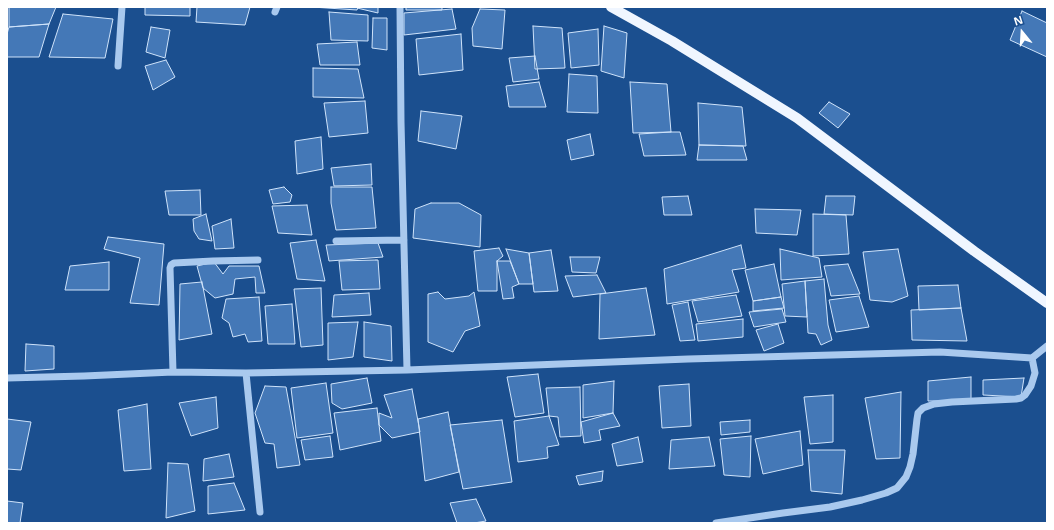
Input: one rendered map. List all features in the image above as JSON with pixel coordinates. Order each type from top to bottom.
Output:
[{"type":"main road","points":[[611,7],[685,49],[797,118],[974,251],[1047,303]]},
{"type":"street","points":[[118,66],[122,7]]},
{"type":"street","points":[[400,7],[401,122],[407,370]]},
{"type":"street","points":[[336,241],[404,240]]},
{"type":"street","points":[[173,372],[171,265],[174,263],[258,260]]},
{"type":"street","points":[[7,378],[173,372],[246,373],[407,370],[688,359],[940,352],[1032,358],[1047,346]]},
{"type":"street","points":[[716,523],[830,507],[862,500],[897,488],[906,477],[910,467],[918,413],[923,408],[934,404],[952,402],[1021,398],[1031,386],[1035,373],[1032,358]]},
{"type":"street","points":[[246,373],[260,512]]},
{"type":"building","points":[[9,7],[56,7],[49,24],[9,27]]},
{"type":"building","points":[[145,7],[190,7],[190,16],[145,15]]},
{"type":"building","points":[[197,7],[250,7],[245,25],[196,22]]},
{"type":"building","points":[[312,7],[358,7],[357,10]]},
{"type":"building","points":[[378,7],[378,13],[357,8]]},
{"type":"building","points":[[406,7],[442,7],[442,10],[406,10]]},
{"type":"building","points":[[452,9],[456,29],[404,35],[404,13]]},
{"type":"building","points":[[480,9],[505,10],[502,49],[473,46],[472,28]]},
{"type":"building","points":[[1022,11],[1047,23],[1047,57],[1010,40]]},
{"type":"building","points":[[329,12],[368,15],[368,41],[331,40]]},
{"type":"building","points":[[63,14],[113,19],[105,58],[49,57]]},
{"type":"building","points":[[373,18],[387,18],[387,50],[372,48]]},
{"type":"building","points":[[49,24],[39,57],[7,57],[7,34],[9,27]]},
{"type":"building","points":[[533,26],[562,28],[565,68],[535,69]]},
{"type":"building","points":[[604,26],[627,33],[624,78],[601,71]]},
{"type":"building","points":[[151,27],[170,30],[165,58],[146,52]]},
{"type":"building","points":[[598,29],[599,65],[571,68],[568,33]]},
{"type":"building","points":[[461,34],[463,70],[419,75],[416,39]]},
{"type":"building","points":[[357,42],[360,65],[320,65],[317,44]]},
{"type":"building","points":[[535,56],[539,79],[513,82],[509,58]]},
{"type":"building","points":[[166,60],[175,77],[153,90],[145,66]]},
{"type":"building","points":[[313,68],[358,69],[364,98],[313,97]]},
{"type":"building","points":[[569,74],[597,76],[598,113],[567,112]]},
{"type":"building","points":[[539,82],[546,107],[509,107],[506,86]]},
{"type":"building","points":[[630,82],[667,84],[671,132],[633,133]]},
{"type":"building","points":[[365,101],[368,133],[329,137],[324,103]]},
{"type":"building","points":[[829,102],[850,114],[838,128],[819,113]]},
{"type":"building","points":[[698,103],[742,107],[746,146],[699,145]]},
{"type":"building","points":[[421,111],[462,116],[456,149],[418,141]]},
{"type":"building","points":[[680,132],[686,155],[644,156],[639,134]]},
{"type":"building","points":[[590,134],[594,155],[571,160],[567,140]]},
{"type":"building","points":[[321,137],[323,169],[297,174],[295,141]]},
{"type":"building","points":[[699,145],[743,146],[747,160],[697,160]]},
{"type":"building","points":[[371,164],[372,185],[334,186],[331,168]]},
{"type":"building","points":[[284,187],[292,195],[290,202],[273,204],[269,190]]},
{"type":"building","points":[[331,187],[372,187],[376,228],[336,230],[331,203]]},
{"type":"building","points":[[200,190],[201,215],[169,215],[165,191]]},
{"type":"building","points":[[688,196],[692,215],[664,215],[662,197]]},
{"type":"building","points":[[826,196],[855,196],[853,215],[824,214]]},
{"type":"building","points":[[431,203],[459,203],[481,215],[480,247],[413,238],[415,209]]},
{"type":"building","points":[[307,205],[312,235],[278,233],[272,206]]},
{"type":"building","points":[[755,209],[801,210],[797,235],[756,233]]},
{"type":"building","points":[[206,214],[212,241],[199,239],[194,231],[193,219]]},
{"type":"building","points":[[813,214],[846,215],[849,254],[813,256]]},
{"type":"building","points":[[231,219],[234,248],[215,249],[212,226]]},
{"type":"building","points":[[108,237],[164,244],[159,305],[130,303],[140,258],[104,249]]},
{"type":"building","points":[[316,240],[325,281],[297,279],[290,243]]},
{"type":"building","points":[[378,243],[383,257],[329,261],[326,245]]},
{"type":"building","points":[[741,245],[746,268],[732,270],[739,292],[667,304],[664,269]]},
{"type":"building","points":[[499,248],[503,256],[497,261],[497,291],[478,291],[474,251]]},
{"type":"building","points":[[506,249],[529,253],[533,284],[519,284]]},
{"type":"building","points":[[780,249],[819,258],[822,277],[781,280]]},
{"type":"building","points":[[898,249],[908,296],[892,302],[870,300],[863,252]]},
{"type":"building","points":[[551,250],[558,291],[534,292],[529,253]]},
{"type":"building","points":[[570,257],[600,257],[596,273],[572,272]]},
{"type":"building","points":[[378,260],[380,289],[342,290],[339,261]]},
{"type":"building","points":[[497,261],[510,261],[519,284],[512,287],[514,298],[503,299]]},
{"type":"building","points":[[109,262],[109,290],[65,290],[70,266]]},
{"type":"building","points":[[214,262],[223,274],[229,266],[259,266],[265,293],[256,293],[255,277],[235,279],[233,294],[215,298],[203,288],[197,266]]},
{"type":"building","points":[[774,264],[781,297],[753,301],[745,270]]},
{"type":"building","points":[[848,264],[860,294],[831,296],[824,266]]},
{"type":"building","points":[[597,275],[606,293],[573,297],[565,276]]},
{"type":"building","points":[[824,279],[828,325],[832,340],[821,345],[816,334],[808,333],[805,281]]},
{"type":"building","points":[[805,281],[807,317],[785,316],[782,284]]},
{"type":"building","points":[[202,282],[212,334],[179,340],[180,284]]},
{"type":"building","points":[[958,285],[961,308],[919,310],[918,286]]},
{"type":"building","points":[[321,288],[323,345],[301,347],[294,289]]},
{"type":"building","points":[[646,288],[655,335],[599,339],[600,294]]},
{"type":"building","points":[[438,292],[445,299],[469,296],[474,292],[480,326],[465,331],[453,352],[428,342],[428,294]]},
{"type":"building","points":[[369,293],[371,315],[332,317],[334,295]]},
{"type":"building","points":[[736,295],[742,316],[698,322],[692,301]]},
{"type":"building","points":[[859,296],[869,327],[836,332],[829,300]]},
{"type":"building","points":[[259,297],[262,341],[248,342],[245,334],[233,337],[229,323],[222,318],[226,299]]},
{"type":"building","points":[[781,297],[784,308],[753,311],[753,301]]},
{"type":"building","points":[[688,302],[695,340],[680,341],[672,305]]},
{"type":"building","points":[[292,304],[295,344],[268,344],[265,306]]},
{"type":"building","points":[[961,308],[967,341],[912,340],[911,310]]},
{"type":"building","points":[[782,309],[786,322],[754,327],[749,312]]},
{"type":"building","points":[[743,319],[743,337],[698,341],[696,324]]},
{"type":"building","points":[[358,322],[353,357],[328,360],[328,323]]},
{"type":"building","points":[[364,322],[391,326],[392,361],[364,357]]},
{"type":"building","points":[[778,324],[784,343],[764,351],[756,330]]},
{"type":"building","points":[[26,344],[54,346],[54,369],[25,371]]},
{"type":"building","points":[[538,374],[544,413],[515,417],[507,377]]},
{"type":"building","points":[[971,377],[971,401],[928,401],[928,381]]},
{"type":"building","points":[[367,378],[372,403],[342,409],[332,403],[331,384]]},
{"type":"building","points":[[1024,378],[1021,397],[983,395],[983,380]]},
{"type":"building","points":[[614,381],[613,413],[583,418],[583,385]]},
{"type":"building","points":[[326,383],[333,433],[297,438],[291,388]]},
{"type":"building","points":[[689,384],[691,426],[662,428],[659,386]]},
{"type":"building","points":[[265,386],[286,387],[300,465],[277,468],[274,444],[265,443],[255,413]]},
{"type":"building","points":[[580,387],[581,436],[560,437],[558,417],[549,416],[546,388]]},
{"type":"building","points":[[412,389],[420,432],[392,438],[379,425],[379,413],[392,418],[384,395]]},
{"type":"building","points":[[901,392],[900,458],[876,459],[865,398]]},
{"type":"building","points":[[833,395],[833,442],[810,444],[804,397]]},
{"type":"building","points":[[216,397],[218,428],[191,436],[179,403]]},
{"type":"building","points":[[147,404],[151,469],[124,471],[118,410]]},
{"type":"building","points":[[377,408],[381,441],[340,450],[334,413]]},
{"type":"building","points":[[448,412],[459,472],[425,481],[418,419]]},
{"type":"building","points":[[613,413],[620,426],[599,430],[601,440],[584,443],[581,422]]},
{"type":"building","points":[[549,416],[559,445],[547,447],[548,458],[518,462],[514,421]]},
{"type":"building","points":[[7,419],[31,422],[21,470],[7,469]]},
{"type":"building","points":[[502,420],[512,482],[463,489],[450,425]]},
{"type":"building","points":[[750,420],[750,432],[721,435],[720,422]]},
{"type":"building","points":[[800,431],[803,465],[763,474],[755,439]]},
{"type":"building","points":[[330,436],[333,457],[305,460],[301,440]]},
{"type":"building","points":[[751,436],[750,477],[724,475],[720,439]]},
{"type":"building","points":[[638,437],[643,462],[617,466],[612,444]]},
{"type":"building","points":[[709,437],[715,466],[669,469],[671,440]]},
{"type":"building","points":[[808,450],[845,450],[842,494],[811,491]]},
{"type":"building","points":[[229,454],[234,477],[203,481],[204,459]]},
{"type":"building","points":[[168,463],[188,464],[195,511],[166,518]]},
{"type":"building","points":[[603,471],[602,481],[579,485],[576,476]]},
{"type":"building","points":[[234,483],[245,510],[208,514],[208,486]]},
{"type":"building","points":[[476,499],[486,521],[457,523],[450,503]]},
{"type":"building","points":[[7,501],[23,503],[20,523],[7,523]]}]
